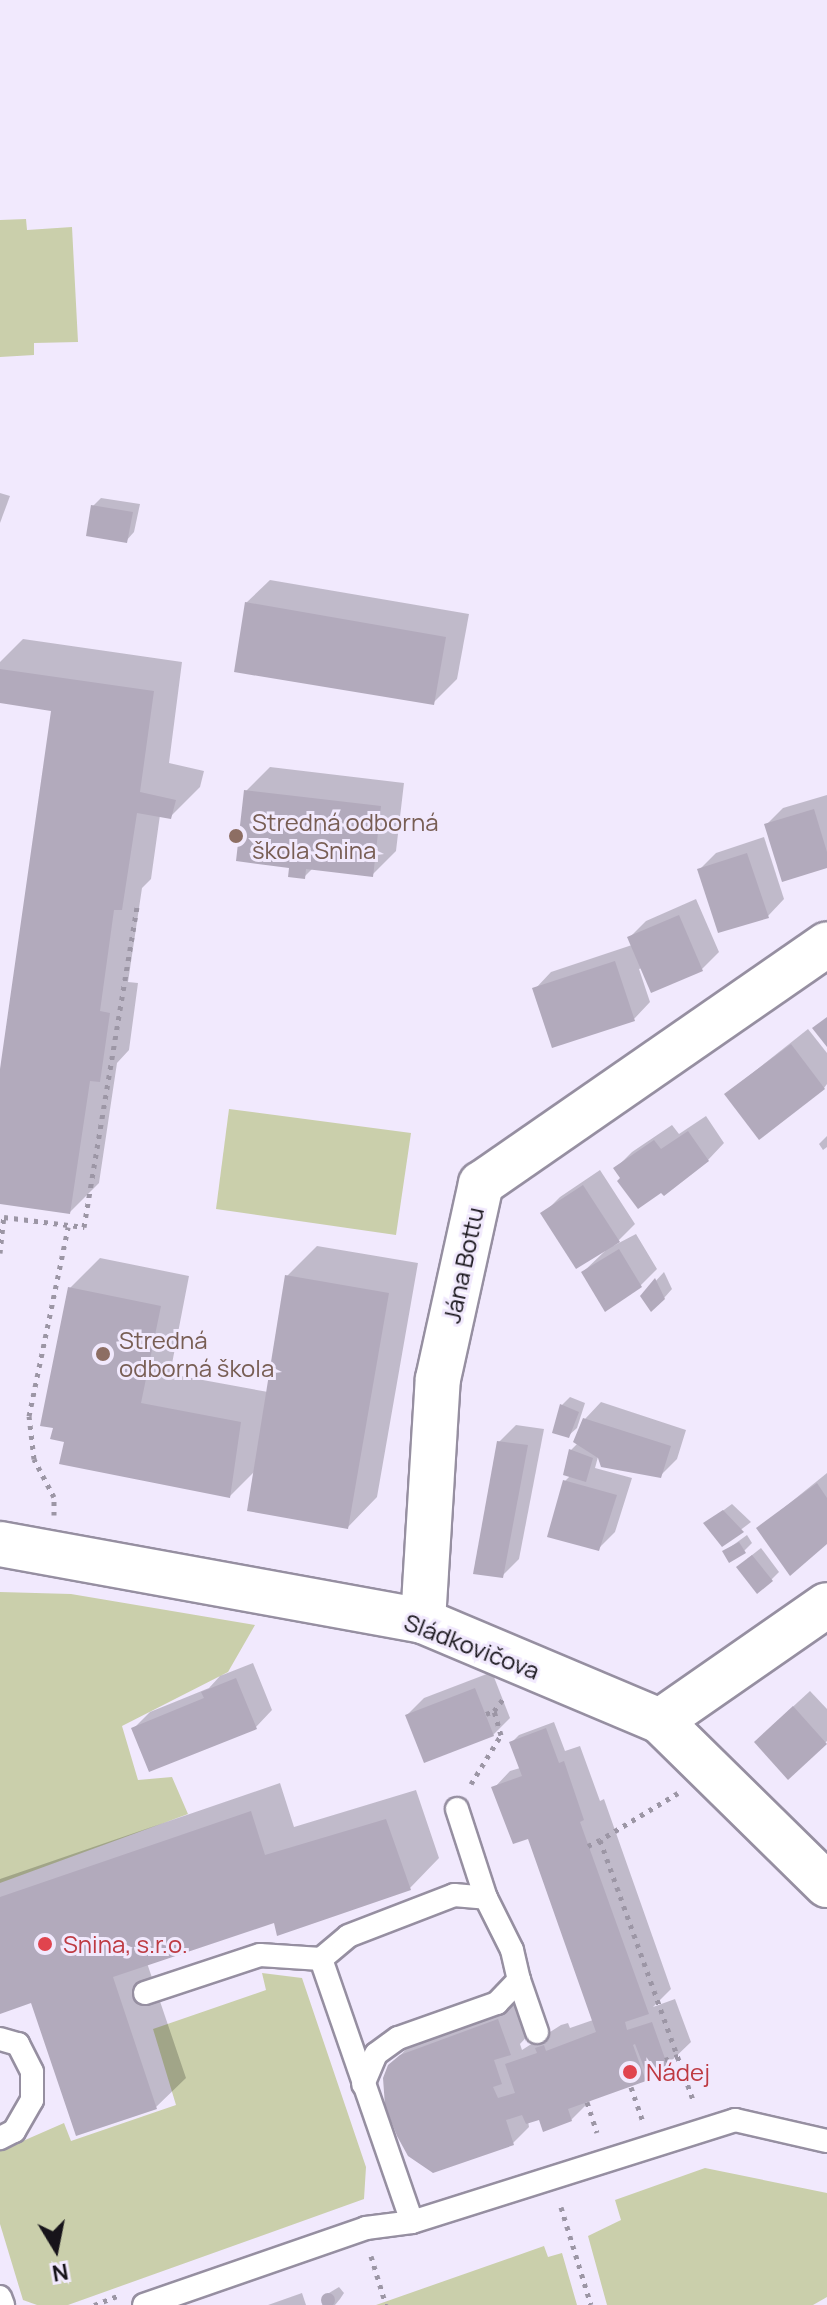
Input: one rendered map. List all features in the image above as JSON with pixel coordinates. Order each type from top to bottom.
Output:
[{"type":"street","name":"Jána Bottu","points":[[423,1621],[438,1379],[481,1184],[827,944]]},
{"type":"street","name":"Sládkovičova","points":[[1,1543],[423,1621],[660,1721],[827,1885]]},
{"type":"street","points":[[660,1721],[827,1605]]},
{"type":"lane","points":[[461,1801],[486,1898],[506,1935],[537,2032]]},
{"type":"lane","points":[[145,1993],[260,1955],[321,1959],[348,1936],[454,1895],[486,1898]]},
{"type":"lane","points":[[321,1959],[412,2222]]},
{"type":"lane","points":[[363,2084],[376,2054],[398,2038],[497,2003],[519,1980]]},
{"type":"lane","points":[[0,2039],[18,2044],[32,2072],[32,2100],[14,2131],[0,2138]]},
{"type":"lane","points":[[144,2305],[366,2228],[412,2222],[735,2120],[827,2141]]},
{"type":"lane","points":[[0,2297],[3,2305]]},
{"type":"path","points":[[0,1253],[4,1217],[84,1227],[137,907]]},
{"type":"path","points":[[53,1520],[54,1497],[34,1459],[29,1416],[68,1227]]},
{"type":"path","points":[[461,1801],[501,1735],[494,1711]]},
{"type":"path","points":[[588,1846],[689,1787]]},
{"type":"path","points":[[600,1840],[696,2106]]},
{"type":"path","points":[[665,2060],[678,2056]]},
{"type":"path","points":[[631,2087],[643,2122]]},
{"type":"path","points":[[587,2102],[599,2137]]},
{"type":"path","points":[[552,2179],[591,2305]]},
{"type":"path","points":[[369,2249],[386,2305]]},
{"type":"green space","points":[[26,219],[27,230],[72,227],[78,342],[34,343],[34,355],[0,357],[0,220]]},
{"type":"green space","points":[[229,1109],[411,1133],[396,1235],[216,1209]]},
{"type":"green space","points":[[0,1592],[71,1594],[255,1625],[228,1672],[122,1726],[138,1780],[172,1777],[188,1814],[0,1883]]},
{"type":"green space","points":[[262,1973],[302,1978],[366,2167],[364,2199],[68,2305],[37,2305],[23,2300],[0,2224],[0,2151],[64,2123],[71,2141],[176,2105],[153,2029],[266,1990]]},
{"type":"green space","points":[[705,2168],[827,2193],[827,2297],[813,2305],[607,2305],[588,2236],[621,2220],[615,2200]]},
{"type":"green space","points":[[544,2246],[548,2257],[562,2253],[577,2305],[376,2305]]},
{"type":"building","points":[[91,505],[133,512],[127,543],[86,536]]},
{"type":"building","points":[[245,602],[446,637],[434,705],[234,672]]},
{"type":"building","points":[[0,669],[154,691],[140,792],[176,800],[171,819],[137,813],[122,910],[114,910],[100,1011],[110,1013],[100,1082],[90,1081],[70,1214],[0,1204],[0,1069],[51,711],[0,703]]},
{"type":"building","points":[[244,790],[381,806],[373,877],[306,869],[305,879],[288,877],[289,868],[236,861]]},
{"type":"building","points":[[814,809],[827,852],[827,868],[782,882],[764,824]]},
{"type":"building","points":[[747,853],[769,918],[718,933],[697,869]]},
{"type":"building","points":[[679,915],[703,971],[651,993],[627,937]]},
{"type":"building","points":[[615,961],[635,1021],[552,1048],[532,988]]},
{"type":"building","points":[[827,1017],[827,1047],[812,1028]]},
{"type":"building","points":[[791,1044],[825,1089],[759,1140],[724,1094]]},
{"type":"building","points":[[688,1131],[709,1161],[664,1196],[661,1193],[638,1209],[617,1181],[620,1178],[613,1168],[654,1140],[661,1149]]},
{"type":"building","points":[[583,1185],[620,1242],[576,1269],[540,1213]]},
{"type":"building","points":[[619,1249],[642,1287],[605,1312],[581,1272]]},
{"type":"building","points":[[285,1275],[389,1293],[348,1529],[247,1511]]},
{"type":"building","points":[[655,1278],[665,1299],[651,1312],[640,1296]]},
{"type":"building","name":"Stredná odborná škola","points":[[68,1287],[161,1306],[141,1403],[241,1422],[230,1498],[59,1464],[64,1442],[50,1439],[53,1428],[40,1426]]},
{"type":"building","points":[[560,1404],[579,1412],[569,1438],[552,1433]]},
{"type":"building","points":[[583,1418],[671,1446],[661,1478],[601,1467],[598,1458],[573,1442]]},
{"type":"building","points":[[497,1441],[528,1445],[503,1578],[473,1574]]},
{"type":"building","points":[[569,1449],[593,1458],[586,1482],[563,1475]]},
{"type":"building","points":[[563,1480],[617,1495],[599,1551],[547,1537]]},
{"type":"building","points":[[817,1483],[827,1498],[827,1544],[790,1576],[756,1528]]},
{"type":"building","points":[[723,1510],[744,1532],[722,1547],[703,1523]]},
{"type":"building","points":[[739,1542],[746,1553],[729,1563],[722,1551]]},
{"type":"building","points":[[752,1555],[773,1581],[757,1594],[736,1567]]},
{"type":"building","points":[[236,1678],[257,1729],[149,1772],[131,1728],[204,1698],[201,1692]]},
{"type":"building","points":[[475,1688],[494,1736],[424,1763],[405,1715]]},
{"type":"building","points":[[793,1706],[827,1744],[788,1780],[754,1742]]},
{"type":"building","points":[[546,1728],[559,1763],[564,1761],[584,1820],[580,1822],[649,2014],[625,2022],[627,2030],[652,2022],[668,2067],[647,2075],[635,2044],[646,2081],[568,2109],[572,2121],[543,2132],[539,2120],[526,2124],[522,2115],[506,2120],[514,2145],[433,2173],[408,2156],[397,2136],[385,2106],[383,2078],[388,2065],[400,2055],[498,2019],[511,2055],[494,2060],[502,2084],[493,2087],[498,2098],[515,2093],[505,2064],[537,2053],[535,2048],[544,2045],[546,2051],[596,2032],[528,1839],[513,1844],[491,1787],[522,1776],[509,1742]]},
{"type":"building","points":[[251,1811],[265,1855],[386,1819],[411,1890],[277,1936],[274,1923],[113,1977],[157,2109],[76,2136],[31,2003],[0,2014],[0,1897]]},
{"type":"building","points":[[328,2293],[335,2300],[328,2307],[321,2300]]},
{"type":"place","name":"Stredná odborná škola Snina","points":[[236,836]]},
{"type":"place","name":"Stredná odborná škola","points":[[103,1354]]},
{"type":"place","name":"Snina, s.r.o.","points":[[45,1944]]},
{"type":"place","name":"Nádej","points":[[630,2072]]}]
